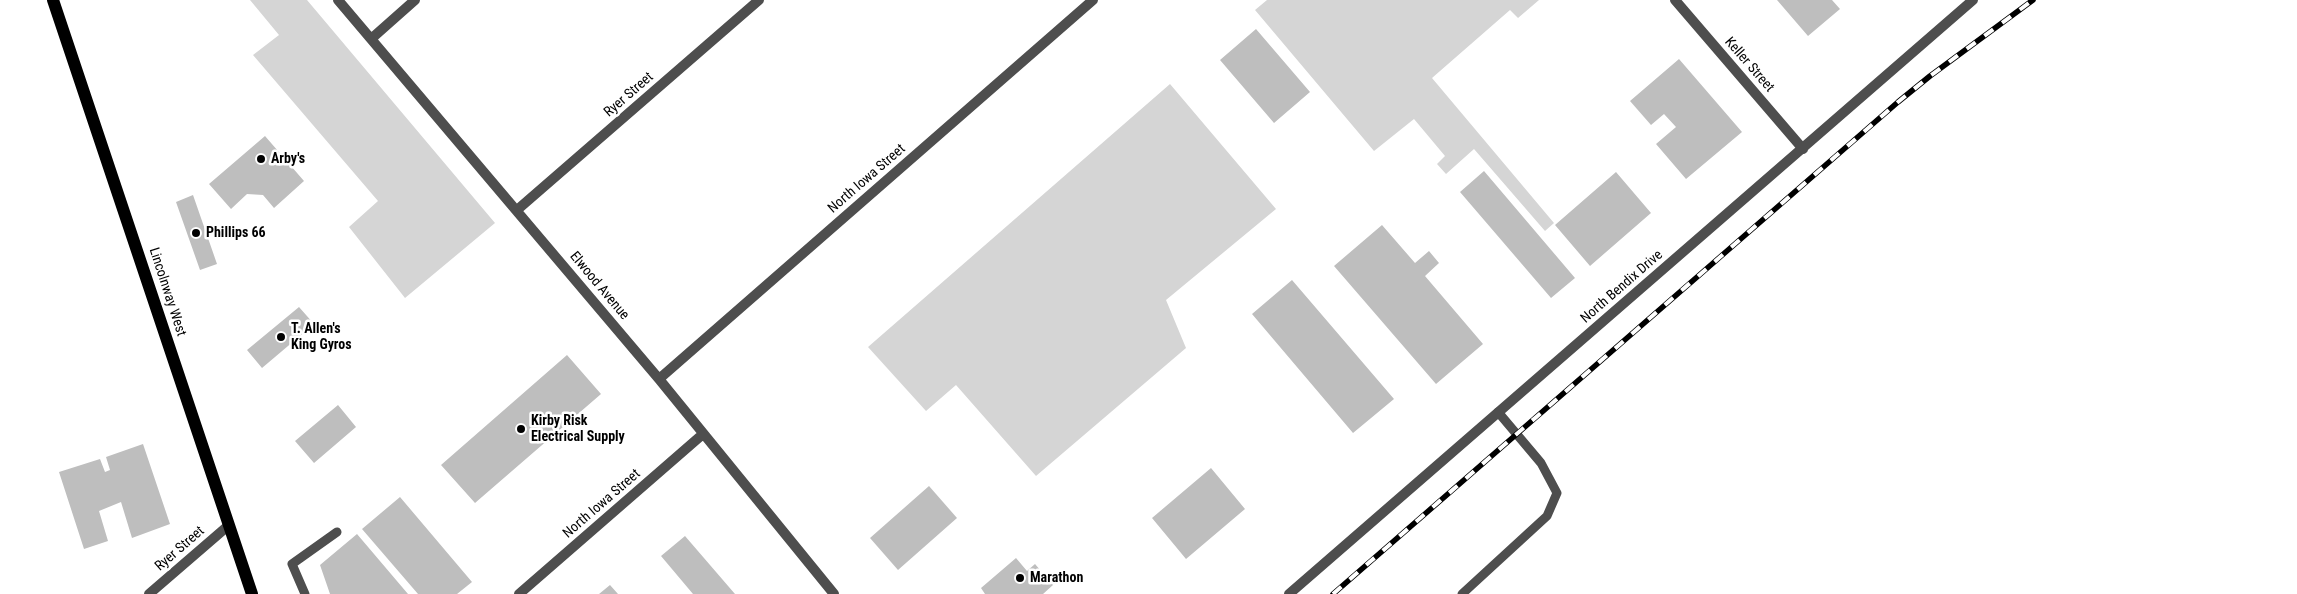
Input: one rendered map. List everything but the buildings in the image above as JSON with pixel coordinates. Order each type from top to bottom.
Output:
[{"type":"main road","name":"Lincolnway West","points":[[53,0],[252,594]]},
{"type":"street","name":"Elwood Avenue","points":[[338,0],[659,379],[834,594]]},
{"type":"street","points":[[370,38],[415,0]]},
{"type":"street","name":"Ryer Street","points":[[517,210],[759,0]]},
{"type":"street","name":"North Iowa Street","points":[[659,379],[1094,0]]},
{"type":"street","name":"Keller Street","points":[[1676,0],[1802,148]]},
{"type":"street","name":"North Bendix Drive","points":[[1289,594],[1973,0]]},
{"type":"street","name":"North Iowa Street","points":[[519,594],[703,434]]},
{"type":"street","name":"Ryer Street","points":[[149,594],[228,525]]},
{"type":"lane","points":[[1462,594],[1547,516],[1557,493],[1541,463],[1498,412]]},
{"type":"lane","points":[[305,594],[292,564],[337,532]]},
{"type":"shaded area","points":[[250,0],[307,0],[495,223],[405,298],[349,227],[378,201],[253,55],[279,35]]},
{"type":"shaded area","points":[[1267,0],[1539,0],[1518,18],[1510,10],[1432,78],[1554,223],[1545,231],[1474,149],[1446,174],[1437,164],[1445,156],[1414,119],[1374,151],[1255,10]]},
{"type":"shaded area","points":[[1170,84],[1276,209],[1166,300],[1186,348],[1036,476],[956,385],[926,411],[868,347]]},
{"type":"railway","points":[[1333,594],[1898,102],[2033,0]]},
{"type":"place","name":"Arby's","points":[[261,159]]},
{"type":"place","name":"Phillips 66","points":[[196,233]]},
{"type":"place","name":"T. Allen's King Gyros","points":[[281,337]]},
{"type":"place","name":"Kirby Risk Electrical Supply","points":[[521,429]]},
{"type":"place","name":"Marathon","points":[[1020,578]]}]
